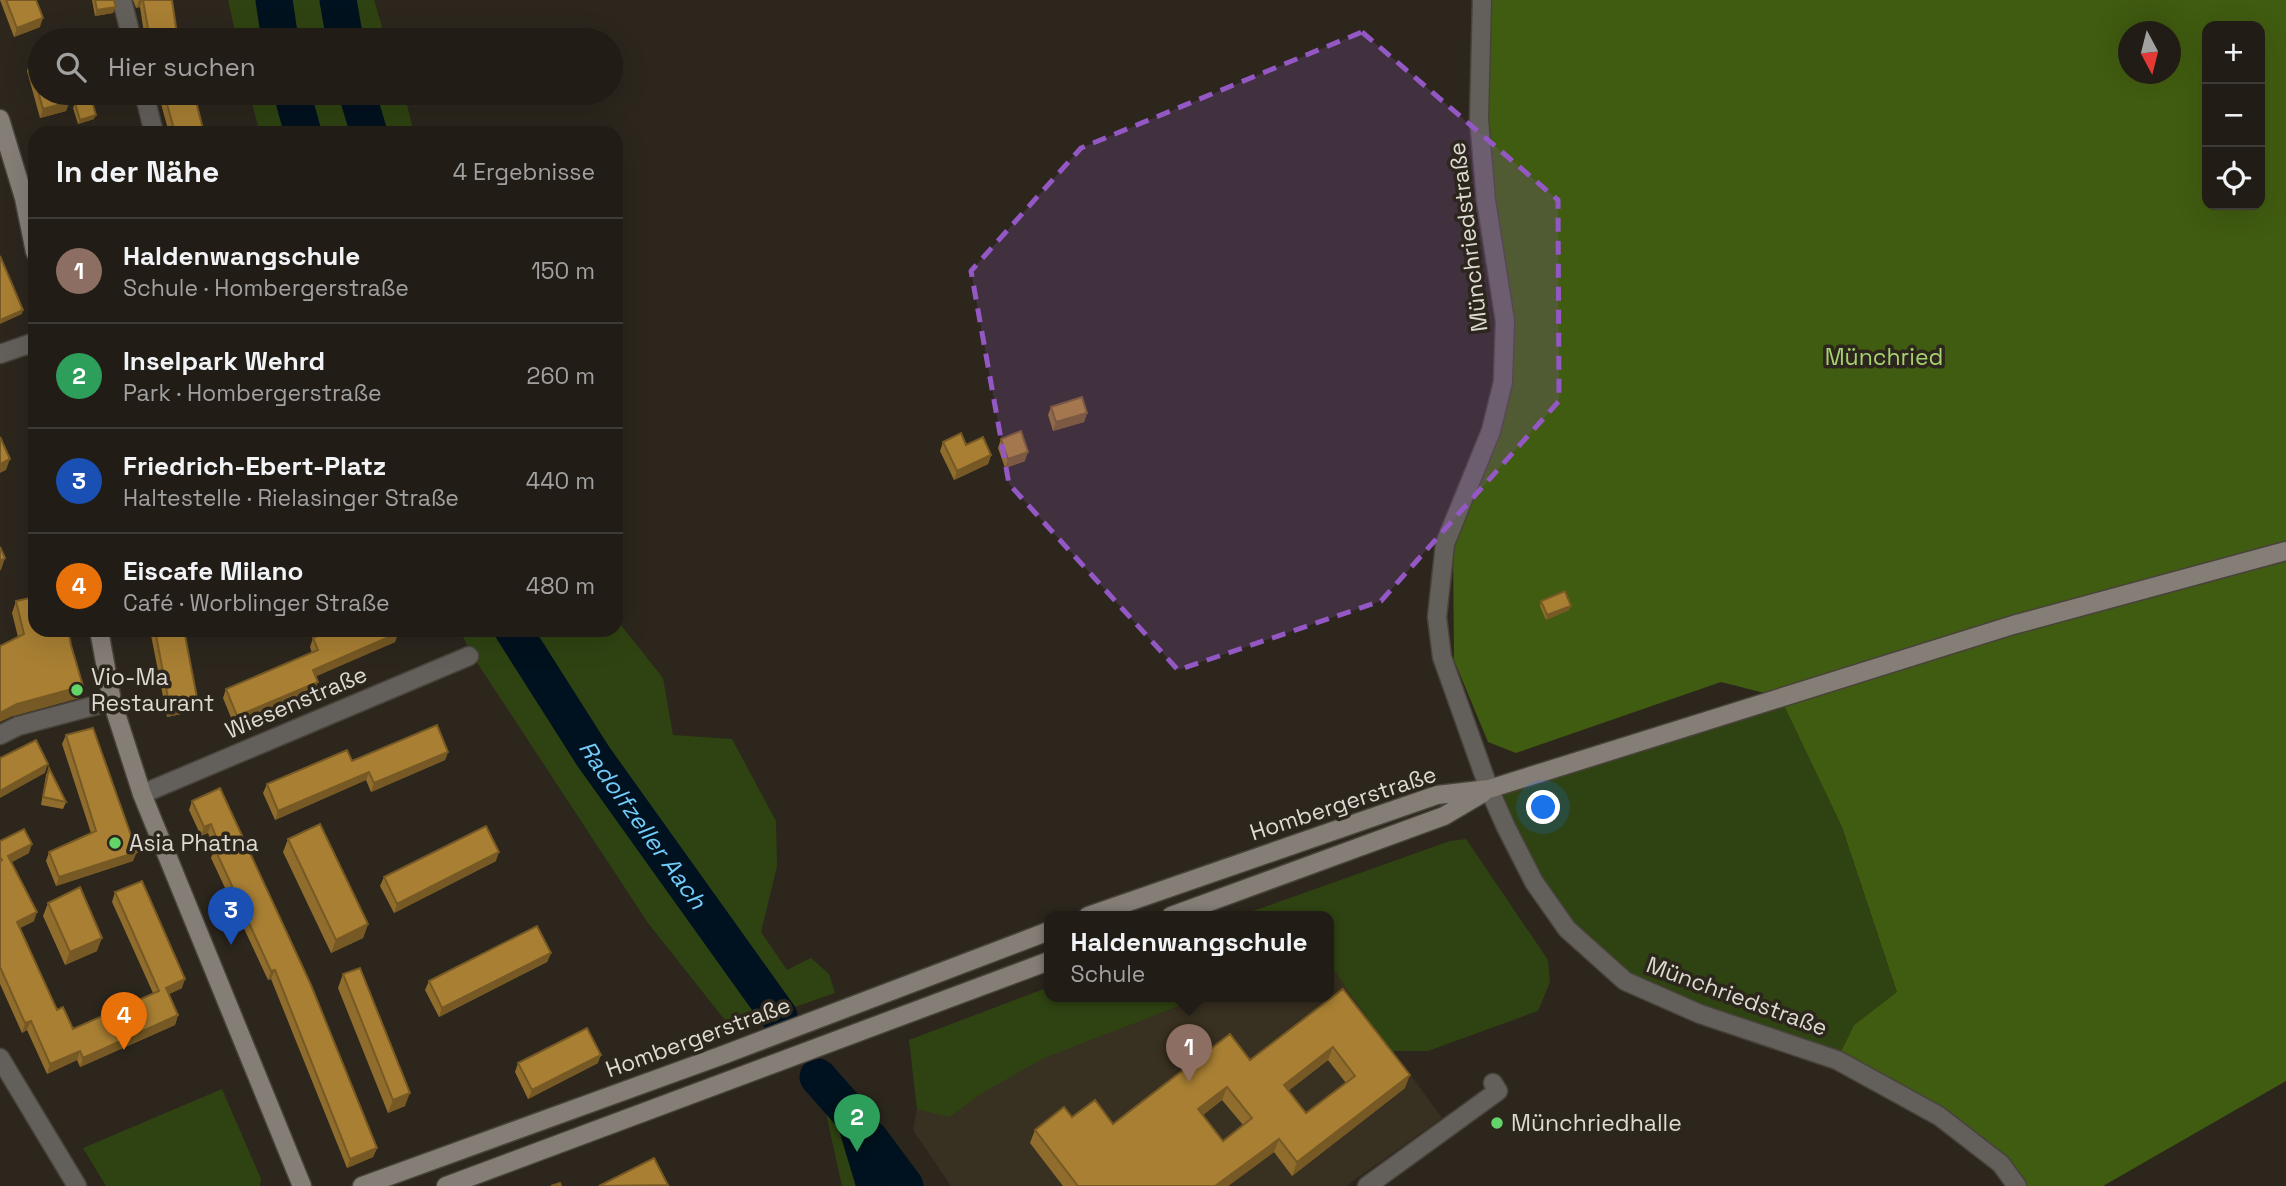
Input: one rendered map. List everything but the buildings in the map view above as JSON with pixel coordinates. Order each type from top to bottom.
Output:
[{"type":"main road","points":[[0,119],[28,218]]},
{"type":"main road","points":[[1489,789],[2000,629],[2286,551]]},
{"type":"main road","points":[[100,637],[112,701],[142,794],[302,1186]]},
{"type":"main road","name":"Hombergerstraße","points":[[1102,911],[1437,795],[1489,789]]},
{"type":"main road","name":"Hombergerstraße","points":[[1185,911],[1444,816],[1489,789]]},
{"type":"main road","name":"Hombergerstraße","points":[[362,1186],[723,1055],[1044,933]]},
{"type":"main road","points":[[446,1186],[1044,963]]},
{"type":"street","points":[[122,0],[129,28]]},
{"type":"street","name":"Münchriedstraße","points":[[1482,0],[1479,119],[1486,200],[1505,321],[1503,382],[1491,431],[1445,544],[1437,618],[1442,657],[1489,789],[1534,882],[1567,929],[1625,981],[1700,1014],[1837,1059],[1939,1116],[2001,1164],[2017,1186]]},
{"type":"street","points":[[147,105],[152,126]]},
{"type":"street","points":[[0,354],[28,344]]},
{"type":"street","name":"Wiesenstraße","points":[[142,794],[469,656]]},
{"type":"street","points":[[0,735],[18,726],[112,701]]},
{"type":"street","points":[[0,1058],[77,1186]]},
{"type":"street","points":[[1367,1186],[1498,1091],[1493,1083]]},
{"type":"highlighted area","points":[[1362,32],[1558,200],[1559,401],[1381,601],[1178,670],[1009,484],[971,271],[1081,148]]},
{"type":"shaded area","points":[[1334,970],[1442,1118],[1346,1186],[951,1186],[913,1130],[917,1109],[1010,1055],[1190,1002],[1334,1002]]},
{"type":"green space","points":[[228,0],[374,0],[382,28],[234,28]]},
{"type":"green space","name":"Münchried","points":[[1482,0],[2286,0],[2286,1081],[2103,1186],[2017,1186],[2001,1164],[1837,1060],[1854,1025],[1897,992],[1842,827],[1780,697],[1721,682],[1516,753],[1488,742],[1454,660],[1453,550],[1507,382],[1490,199]]},
{"type":"green space","points":[[252,105],[407,105],[412,126],[258,126]]},
{"type":"green space","points":[[623,628],[663,678],[673,735],[732,739],[776,821],[777,866],[761,932],[787,970],[811,958],[829,974],[835,993],[732,1029],[648,923],[472,655],[463,637],[623,637]]},
{"type":"green space","points":[[1780,697],[1842,827],[1897,992],[1854,1025],[1837,1060],[1625,981],[1567,929],[1489,789]]},
{"type":"green space","points":[[1466,839],[1548,960],[1550,982],[1538,1011],[1428,1051],[1390,1051],[1334,970],[1334,911],[1253,911],[1450,841]]},
{"type":"green space","points":[[1044,989],[1044,1002],[1189,1002],[1044,1058],[984,1092],[949,1117],[917,1109],[909,1040]]},
{"type":"green space","points":[[818,1077],[855,1119],[905,1186],[842,1186]]},
{"type":"green space","points":[[222,1089],[261,1179],[260,1186],[106,1186],[83,1148]]},
{"type":"waterway","name":"Radolfzeller Aach","points":[[274,0],[278,28]]},
{"type":"waterway","points":[[338,0],[343,28]]},
{"type":"waterway","name":"Radolfzeller Aach","points":[[295,105],[301,126]]},
{"type":"waterway","points":[[361,105],[367,126]]},
{"type":"waterway","name":"Radolfzeller Aach","points":[[517,637],[593,756],[779,1016]]},
{"type":"waterway","name":"Radolfzeller Aach","points":[[818,1077],[855,1119],[875,1186]]},
{"type":"waterway","name":"Radolfzeller Aach","points":[[870,1139],[905,1186]]},
{"type":"place","name":"Vio-Ma Restaurant","points":[[77,690]]},
{"type":"place","name":"Asia Phatna","points":[[115,843]]},
{"type":"place","name":"Friedrich-Ebert-Platz","points":[[231,945]]},
{"type":"place","name":"Eiscafe Milano","points":[[124,1050]]},
{"type":"place","name":"Haldenwangschule","points":[[1189,1082]]},
{"type":"place","name":"Münchriedhalle","points":[[1497,1123]]},
{"type":"place","name":"Inselpark Wehrd","points":[[857,1152]]}]
